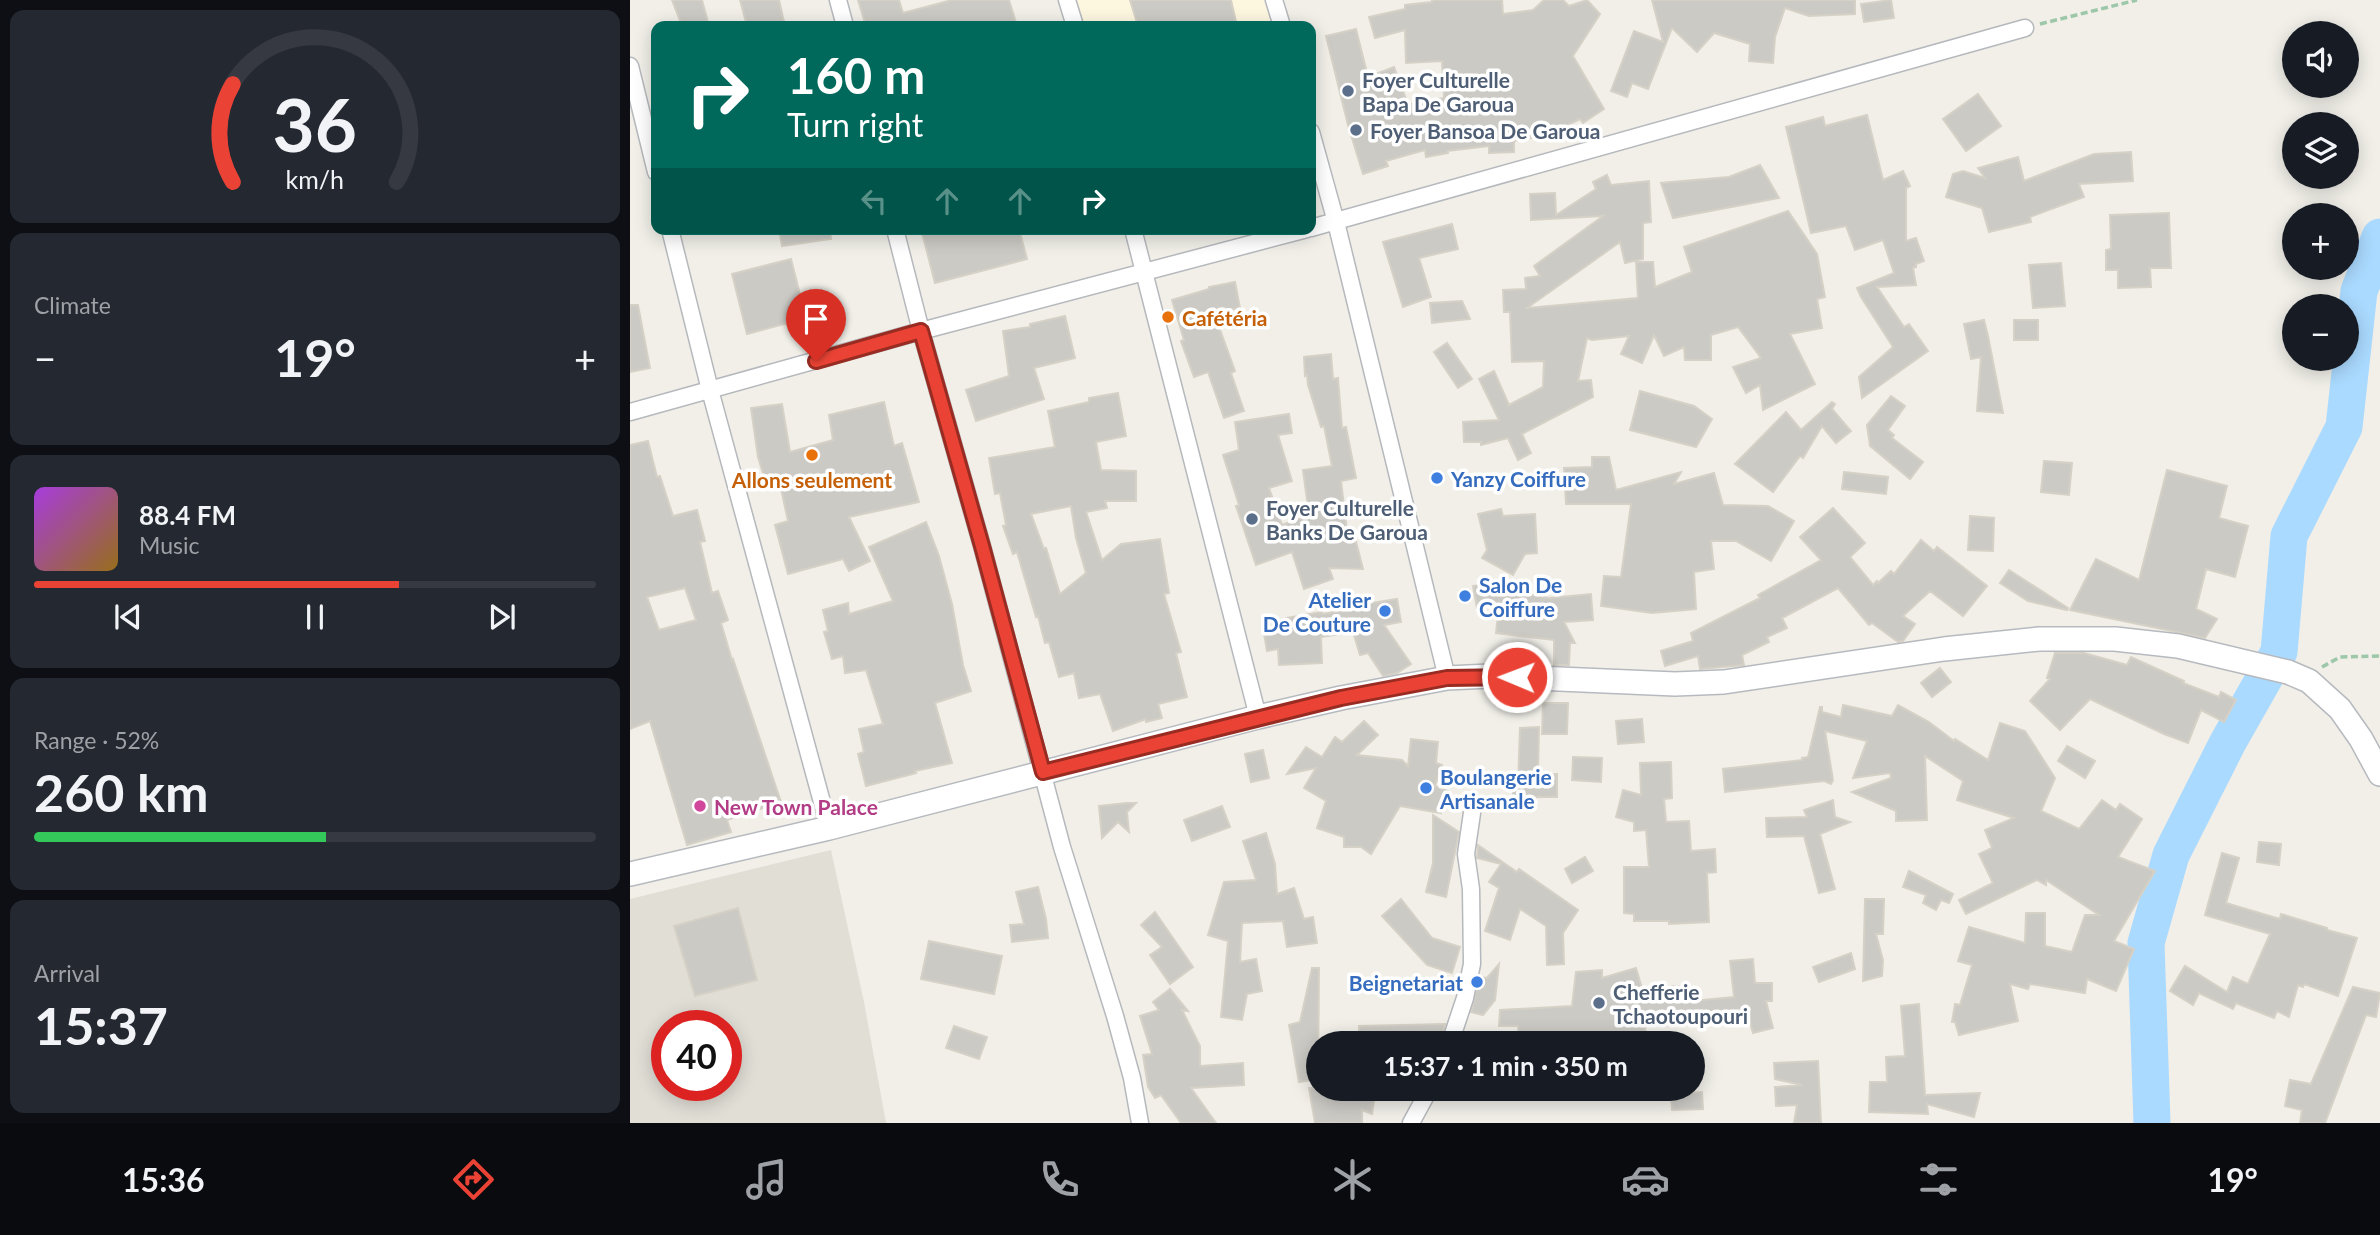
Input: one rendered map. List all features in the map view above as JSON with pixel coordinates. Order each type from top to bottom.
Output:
[{"type":"street","points":[[838,0],[844,21]]},
{"type":"street","points":[[1068,0],[1074,21]]},
{"type":"street","points":[[1274,0],[1280,21]]},
{"type":"street","points":[[1316,227],[2025,28]]},
{"type":"street","points":[[630,66],[651,152]]},
{"type":"street","points":[[1316,150],[1447,678]]},
{"type":"street","points":[[671,235],[710,390],[829,828]]},
{"type":"street","points":[[897,235],[1062,846],[1119,1028],[1140,1123]]},
{"type":"street","points":[[1135,235],[1258,717]]},
{"type":"street","points":[[630,412],[921,331],[1286,235]]},
{"type":"street","points":[[630,874],[829,828],[1258,717],[1447,678],[1490,676],[1675,684],[1724,682],[1944,649],[2039,639],[2115,639],[2166,645],[2299,676],[2340,709],[2361,739],[2380,774]]},
{"type":"street","points":[[1454,1031],[1472,964],[1471,889],[1466,854],[1472,813]]},
{"type":"street","points":[[1411,1123],[1423,1101]]},
{"type":"path","points":[[2025,28],[2137,0]]},
{"type":"path","points":[[2299,676],[2340,657],[2380,656]]},
{"type":"shaded area","points":[[1077,0],[1264,0],[1270,21],[1083,21]]},
{"type":"shaded area","points":[[831,850],[864,1002],[886,1123],[630,1123],[630,899]]},
{"type":"building","points":[[672,0],[702,0],[708,21],[680,21]]},
{"type":"building","points":[[740,0],[779,0],[784,21],[746,21]]},
{"type":"building","points":[[858,0],[899,0],[903,13],[952,0],[1009,0],[1015,21],[864,21]]},
{"type":"building","points":[[1130,0],[1231,0],[1236,21],[1136,21]]},
{"type":"building","points":[[1432,0],[1502,0],[1503,14],[1533,10],[1544,0],[1563,0],[1569,6],[1587,0],[1600,14],[1573,56],[1604,109],[1583,123],[1580,119],[1555,131],[1555,134],[1514,141],[1514,152],[1489,153],[1489,146],[1447,151],[1448,153],[1426,157],[1425,150],[1386,161],[1388,166],[1363,174],[1326,36],[1356,29],[1368,77],[1394,67],[1408,104],[1444,98],[1442,61],[1406,63],[1405,30],[1375,38],[1369,17],[1405,9],[1405,5]]},
{"type":"building","points":[[1652,0],[1855,0],[1855,14],[1809,16],[1785,8],[1775,37],[1773,63],[1749,61],[1750,44],[1714,33],[1697,52],[1672,28],[1648,89],[1632,83],[1627,97],[1611,91],[1634,31],[1663,42]]},
{"type":"building","points":[[1891,0],[1894,18],[1864,22],[1861,4]]},
{"type":"building","points":[[1978,94],[2001,126],[1966,151],[1943,119]]},
{"type":"building","points":[[1867,115],[1883,180],[1903,171],[1910,186],[1906,188],[1906,241],[1916,238],[1924,261],[1913,268],[1916,285],[1877,287],[1904,327],[1909,324],[1928,351],[1862,398],[1859,377],[1893,347],[1857,288],[1894,273],[1883,240],[1855,250],[1846,226],[1811,233],[1786,127],[1823,117],[1825,126]]},
{"type":"building","points":[[2131,152],[2133,181],[2079,184],[2084,197],[2030,217],[2031,222],[1989,232],[1982,208],[1946,197],[1953,174],[1963,171],[1985,178],[1978,168],[2018,157],[2024,181],[2094,154]]},
{"type":"building","points":[[1760,165],[1779,198],[1673,218],[1661,183],[1729,177]]},
{"type":"building","points":[[1607,175],[1611,185],[1649,181],[1651,222],[1643,223],[1643,259],[1625,263],[1620,242],[1527,308],[1638,298],[1636,262],[1653,262],[1655,287],[1692,272],[1684,247],[1788,211],[1817,254],[1825,297],[1817,299],[1822,328],[1790,334],[1815,384],[1763,410],[1760,385],[1746,393],[1733,367],[1761,358],[1738,327],[1711,335],[1711,360],[1685,360],[1684,347],[1664,356],[1654,335],[1642,363],[1621,354],[1629,336],[1592,340],[1587,338],[1578,381],[1591,380],[1593,397],[1522,434],[1531,453],[1518,460],[1508,438],[1481,445],[1481,442],[1464,442],[1463,422],[1499,420],[1479,379],[1494,371],[1509,405],[1543,387],[1544,361],[1512,362],[1510,312],[1504,312],[1503,290],[1526,289],[1525,278],[1540,276],[1534,266],[1603,216],[1531,220],[1530,194],[1555,193],[1556,215],[1596,189],[1593,182]]},
{"type":"building","points":[[2169,213],[2171,268],[2150,268],[2151,287],[2118,288],[2118,270],[2106,270],[2106,250],[2111,249],[2110,215]]},
{"type":"building","points":[[1452,224],[1458,249],[1419,258],[1431,297],[1403,307],[1383,242]]},
{"type":"building","points":[[780,235],[831,235],[831,239],[782,246]]},
{"type":"building","points":[[923,235],[1021,235],[1027,259],[935,283]]},
{"type":"building","points":[[791,259],[806,318],[747,334],[732,274]]},
{"type":"building","points":[[2061,263],[2065,306],[2033,308],[2029,265]]},
{"type":"building","points":[[1235,282],[1240,308],[1214,313],[1235,371],[1231,373],[1244,411],[1224,418],[1208,372],[1194,377],[1181,341],[1184,340],[1172,300],[1209,287]]},
{"type":"building","points":[[1462,301],[1470,319],[1432,323],[1430,303]]},
{"type":"building","points":[[630,305],[638,305],[650,368],[630,372]]},
{"type":"building","points":[[1065,316],[1075,358],[1034,368],[1044,399],[976,421],[966,390],[1009,376],[1003,331],[1030,327],[1030,324]]},
{"type":"building","points":[[1984,320],[2003,413],[1977,411],[1981,357],[1971,359],[1964,324]]},
{"type":"building","points":[[2014,320],[2038,320],[2038,340],[2014,340]]},
{"type":"building","points":[[1447,343],[1472,379],[1458,388],[1434,352]]},
{"type":"building","points":[[1331,354],[1333,379],[1338,378],[1342,428],[1346,427],[1356,478],[1341,481],[1347,531],[1353,530],[1363,569],[1329,568],[1333,579],[1304,589],[1292,552],[1256,565],[1236,506],[1239,505],[1223,455],[1239,450],[1235,422],[1289,414],[1292,433],[1278,435],[1292,481],[1269,488],[1282,525],[1309,515],[1303,470],[1332,466],[1324,426],[1321,427],[1307,375],[1305,376],[1304,357]]},
{"type":"building","points":[[1640,391],[1694,406],[1712,419],[1696,447],[1630,430]]},
{"type":"building","points":[[1118,393],[1126,436],[1096,442],[1101,470],[1136,471],[1136,501],[1105,501],[1107,508],[1086,512],[1102,560],[1121,544],[1160,539],[1169,593],[1164,594],[1181,652],[1176,653],[1187,697],[1158,704],[1162,718],[1146,722],[1146,719],[1113,731],[1100,694],[1079,698],[1074,673],[1059,677],[1049,642],[1045,643],[1038,616],[1036,617],[1017,552],[1013,554],[1003,526],[1006,525],[1000,493],[995,494],[989,458],[1055,447],[1048,411],[1089,402],[1089,398]],"holes":[[[1071,506],[1076,538],[1086,573],[1060,594],[1046,548],[1044,549],[1031,514]]]},
{"type":"building","points":[[1891,396],[1905,406],[1888,430],[1894,435],[1892,438],[1923,462],[1910,479],[1870,446],[1867,425]]},
{"type":"building","points":[[884,402],[894,446],[902,443],[919,502],[849,517],[870,561],[849,571],[843,559],[788,574],[775,525],[788,521],[780,484],[767,487],[758,457],[751,408],[782,404],[790,452],[833,440],[829,415]]},
{"type":"building","points":[[1832,402],[1835,404],[1832,409],[1851,431],[1836,443],[1822,426],[1803,458],[1800,456],[1773,492],[1735,464],[1786,412],[1801,430]]},
{"type":"building","points":[[648,441],[657,477],[660,476],[673,516],[697,510],[705,541],[700,542],[712,593],[718,591],[728,620],[721,623],[781,802],[727,820],[731,832],[687,845],[650,721],[630,729],[630,445]],"holes":[[[685,588],[696,620],[659,630],[647,597]]]},
{"type":"building","points":[[1592,457],[1609,457],[1616,490],[1681,472],[1674,484],[1714,473],[1723,505],[1768,506],[1794,521],[1771,561],[1736,541],[1711,541],[1714,569],[1694,572],[1696,609],[1652,613],[1601,606],[1604,576],[1621,577],[1631,504],[1566,504],[1564,468],[1592,467]]},
{"type":"building","points":[[2044,461],[2072,463],[2069,495],[2041,492]]},
{"type":"building","points":[[2167,470],[2227,486],[2219,518],[2248,526],[2235,577],[2206,569],[2196,609],[2217,619],[2205,638],[2070,610],[2096,559],[2139,580]]},
{"type":"building","points":[[1844,472],[1888,477],[1886,494],[1842,489]]},
{"type":"building","points":[[1833,508],[1865,543],[1850,557],[1873,585],[1891,571],[1894,574],[1921,540],[1934,551],[1937,547],[1987,586],[1963,616],[1930,591],[1903,616],[1915,624],[1903,641],[1898,642],[1872,623],[1869,625],[1838,588],[1782,618],[1787,628],[1767,637],[1769,642],[1742,655],[1744,665],[1700,669],[1698,656],[1665,666],[1661,651],[1693,641],[1691,633],[1760,598],[1758,595],[1821,560],[1800,537]]},
{"type":"building","points":[[1501,509],[1503,516],[1535,514],[1537,553],[1525,554],[1513,575],[1482,558],[1487,550],[1478,514]]},
{"type":"building","points":[[1970,516],[1994,518],[1993,551],[1968,550]]},
{"type":"building","points":[[926,522],[939,556],[952,604],[963,665],[971,691],[935,703],[952,763],[866,786],[858,754],[864,752],[859,729],[883,724],[866,670],[845,673],[843,656],[832,659],[824,632],[828,631],[823,610],[848,603],[849,614],[893,601],[869,547]]},
{"type":"building","points":[[2009,570],[2068,608],[2067,610],[2028,601],[2000,583]]},
{"type":"building","points":[[1510,580],[1505,590],[1549,598],[1591,594],[1593,620],[1564,622],[1575,643],[1570,643],[1569,665],[1554,665],[1554,640],[1496,633],[1499,604],[1477,608],[1473,586]]},
{"type":"building","points":[[1397,599],[1401,622],[1384,625],[1411,664],[1397,673],[1383,676],[1368,653],[1360,655],[1353,632],[1321,637],[1322,663],[1279,665],[1278,649],[1267,651],[1262,622],[1360,608],[1359,605]]},
{"type":"building","points":[[2055,653],[2084,653],[2127,665],[2131,657],[2184,681],[2183,683],[2219,697],[2221,692],[2236,700],[2224,722],[2201,710],[2188,743],[2090,699],[2060,730],[2030,701],[2050,679],[2047,678]]},
{"type":"building","points":[[1940,668],[1951,682],[1932,697],[1921,683]]},
{"type":"building","points":[[1543,703],[1568,703],[1567,734],[1542,734]]},
{"type":"building","points":[[1843,705],[1892,716],[1898,705],[1988,760],[2000,723],[2025,731],[2055,778],[2041,811],[2079,829],[2102,800],[2116,810],[2120,804],[2142,819],[2118,857],[2155,871],[2114,941],[2134,949],[2116,991],[2087,979],[2085,993],[2030,984],[2028,989],[2010,984],[2018,1021],[1959,1035],[1955,1022],[1952,1022],[1955,1004],[1960,1005],[1972,965],[1958,961],[1969,927],[2025,943],[2026,913],[2045,913],[2045,946],[2072,952],[2085,915],[2099,915],[2046,880],[2046,885],[2037,880],[1966,914],[1959,900],[1993,883],[1979,854],[1992,848],[1985,830],[2014,818],[1957,800],[1963,781],[1925,756],[1927,820],[1896,821],[1896,811],[1852,792],[1891,778],[1890,773],[1853,778],[1867,741],[1825,731],[1833,780],[1831,784],[1824,781],[1725,792],[1723,769],[1803,760],[1802,758],[1808,757],[1820,707],[1822,712],[1841,717]]},
{"type":"building","points":[[1642,719],[1644,742],[1618,744],[1616,721]]},
{"type":"building","points":[[1364,721],[1378,735],[1357,755],[1402,760],[1408,766],[1411,739],[1438,742],[1436,763],[1442,765],[1435,786],[1448,791],[1441,813],[1400,806],[1371,854],[1361,847],[1344,847],[1344,837],[1317,828],[1326,801],[1304,788],[1316,768],[1287,774],[1306,747],[1322,757],[1335,737],[1342,742]]},
{"type":"building","points":[[1539,727],[1538,775],[1557,774],[1557,797],[1536,797],[1536,805],[1513,805],[1513,785],[1518,785],[1520,728]]},
{"type":"building","points":[[2067,746],[2095,761],[2085,778],[2058,761]]},
{"type":"building","points":[[1263,750],[1269,778],[1251,782],[1245,754]]},
{"type":"building","points":[[1573,757],[1602,758],[1601,782],[1572,780]]},
{"type":"building","points":[[1671,762],[1672,798],[1664,799],[1666,822],[1689,821],[1691,851],[1715,849],[1716,872],[1707,873],[1709,922],[1669,924],[1669,921],[1634,921],[1634,914],[1624,913],[1624,867],[1649,867],[1646,830],[1634,831],[1634,822],[1616,817],[1623,790],[1641,795],[1640,763]]},
{"type":"building","points":[[1833,800],[1835,817],[1850,822],[1820,834],[1835,889],[1819,893],[1804,836],[1767,837],[1766,818],[1807,817],[1804,810]]},
{"type":"building","points":[[1136,803],[1127,812],[1129,832],[1118,822],[1102,838],[1099,806]]},
{"type":"building","points":[[1222,806],[1230,827],[1192,841],[1184,820]]},
{"type":"building","points":[[1433,815],[1459,832],[1446,897],[1426,892],[1433,863]]},
{"type":"building","points":[[1266,833],[1275,864],[1277,894],[1294,888],[1304,919],[1313,917],[1317,943],[1287,947],[1283,921],[1242,923],[1240,962],[1256,959],[1262,991],[1247,994],[1242,1020],[1221,1017],[1228,941],[1208,935],[1224,882],[1256,880],[1243,841]]},
{"type":"building","points":[[2259,842],[2281,844],[2279,865],[2257,862]]},
{"type":"building","points":[[1478,845],[1517,872],[1519,869],[1578,910],[1563,933],[1564,964],[1547,965],[1546,926],[1520,909],[1510,940],[1485,931],[1499,888],[1489,882],[1501,864],[1477,858]]},
{"type":"building","points":[[2222,853],[2239,858],[2226,903],[2280,919],[2281,914],[2357,938],[2338,996],[2304,984],[2303,987],[2298,985],[2289,1017],[2277,1011],[2274,1018],[2236,1003],[2233,1009],[2199,993],[2193,1005],[2170,991],[2185,966],[2227,992],[2233,977],[2248,984],[2270,934],[2205,915]]},
{"type":"building","points":[[1585,857],[1593,871],[1572,883],[1565,869]]},
{"type":"building","points":[[1909,871],[1953,894],[1949,903],[1941,900],[1936,910],[1923,903],[1926,895],[1903,887]]},
{"type":"building","points":[[1038,887],[1048,938],[1012,942],[1010,925],[1024,924],[1016,892]]},
{"type":"building","points":[[1401,899],[1432,938],[1460,947],[1452,973],[1427,965],[1382,916]]},
{"type":"building","points":[[1865,899],[1884,899],[1883,934],[1876,934],[1883,960],[1882,976],[1863,981]]},
{"type":"building","points":[[738,908],[757,980],[695,996],[674,926]]},
{"type":"building","points":[[1155,912],[1193,967],[1170,984],[1150,955],[1162,947],[1141,925]]},
{"type":"building","points":[[929,941],[1002,956],[994,994],[921,979]]},
{"type":"building","points":[[1851,953],[1855,969],[1819,982],[1813,967]]},
{"type":"building","points":[[1753,959],[1755,983],[1772,983],[1772,1001],[1766,1001],[1773,1028],[1753,1033],[1748,1015],[1708,1018],[1706,1024],[1645,1026],[1646,1031],[1518,1031],[1518,1026],[1499,1026],[1500,1010],[1572,1006],[1576,972],[1602,970],[1602,978],[1636,968],[1642,988],[1680,986],[1681,1002],[1734,997],[1730,961]]},
{"type":"building","points":[[1499,964],[1495,1000],[1483,1015],[1471,1012],[1480,977],[1487,978]]},
{"type":"building","points":[[1312,968],[1319,968],[1318,1031],[1306,1031],[1306,1081],[1299,1082],[1289,1025],[1300,1022]]},
{"type":"building","points":[[2353,987],[2380,993],[2376,1017],[2366,1015],[2325,1123],[2300,1123],[2302,1110],[2285,1106],[2290,1080],[2311,1084]]},
{"type":"building","points":[[1170,989],[1188,1011],[1182,1010],[1200,1046],[1200,1066],[1243,1063],[1244,1085],[1191,1088],[1216,1123],[1181,1123],[1161,1095],[1155,1098],[1148,1087],[1143,1055],[1152,1054],[1140,1016],[1159,1010],[1153,1002]]},
{"type":"building","points":[[1919,1004],[1925,1095],[1980,1093],[1974,1117],[1927,1104],[1928,1114],[1869,1112],[1870,1082],[1887,1082],[1886,1057],[1905,1056],[1901,1006]]},
{"type":"building","points":[[1445,1024],[1443,1031],[1359,1031],[1359,1026]]},
{"type":"building","points":[[954,1026],[987,1037],[979,1059],[946,1048]]},
{"type":"building","points":[[1818,1061],[1821,1123],[1794,1123],[1797,1105],[1776,1106],[1775,1087],[1802,1085],[1775,1079],[1774,1063]]},
{"type":"building","points":[[1311,1101],[1374,1101],[1372,1114],[1362,1110],[1362,1123],[1315,1123]]},
{"type":"building","points":[[1671,1101],[1703,1101],[1703,1109],[1672,1110]]},
{"type":"waterway","points":[[2152,1123],[2146,943],[2171,855],[2228,742],[2279,652],[2289,536],[2344,427],[2359,291],[2380,237]]},
{"type":"place","name":"Foyer Culturelle Bapa De Garoua","points":[[1348,91]]},
{"type":"place","name":"Foyer Bansoa De Garoua","points":[[1356,130]]},
{"type":"place","name":"Cafétéria","points":[[1168,317]]},
{"type":"place","name":"Allons seulement","points":[[812,455]]},
{"type":"place","name":"Yanzy Coiffure","points":[[1437,478]]},
{"type":"place","name":"Foyer Culturelle Banks De Garoua","points":[[1252,519]]},
{"type":"place","name":"Salon De Coiffure","points":[[1465,596]]},
{"type":"place","name":"Atelier De Couture","points":[[1385,611]]},
{"type":"place","name":"Boulangerie Artisanale","points":[[1426,788]]},
{"type":"place","name":"New Town Palace","points":[[700,806]]},
{"type":"place","name":"Beignetariat","points":[[1477,982]]},
{"type":"place","name":"Chefferie Tchaotoupouri","points":[[1599,1003]]},
{"type":"route","points":[[816,361],[921,331],[1043,772],[1341,698],[1447,678],[1517,677]]}]
